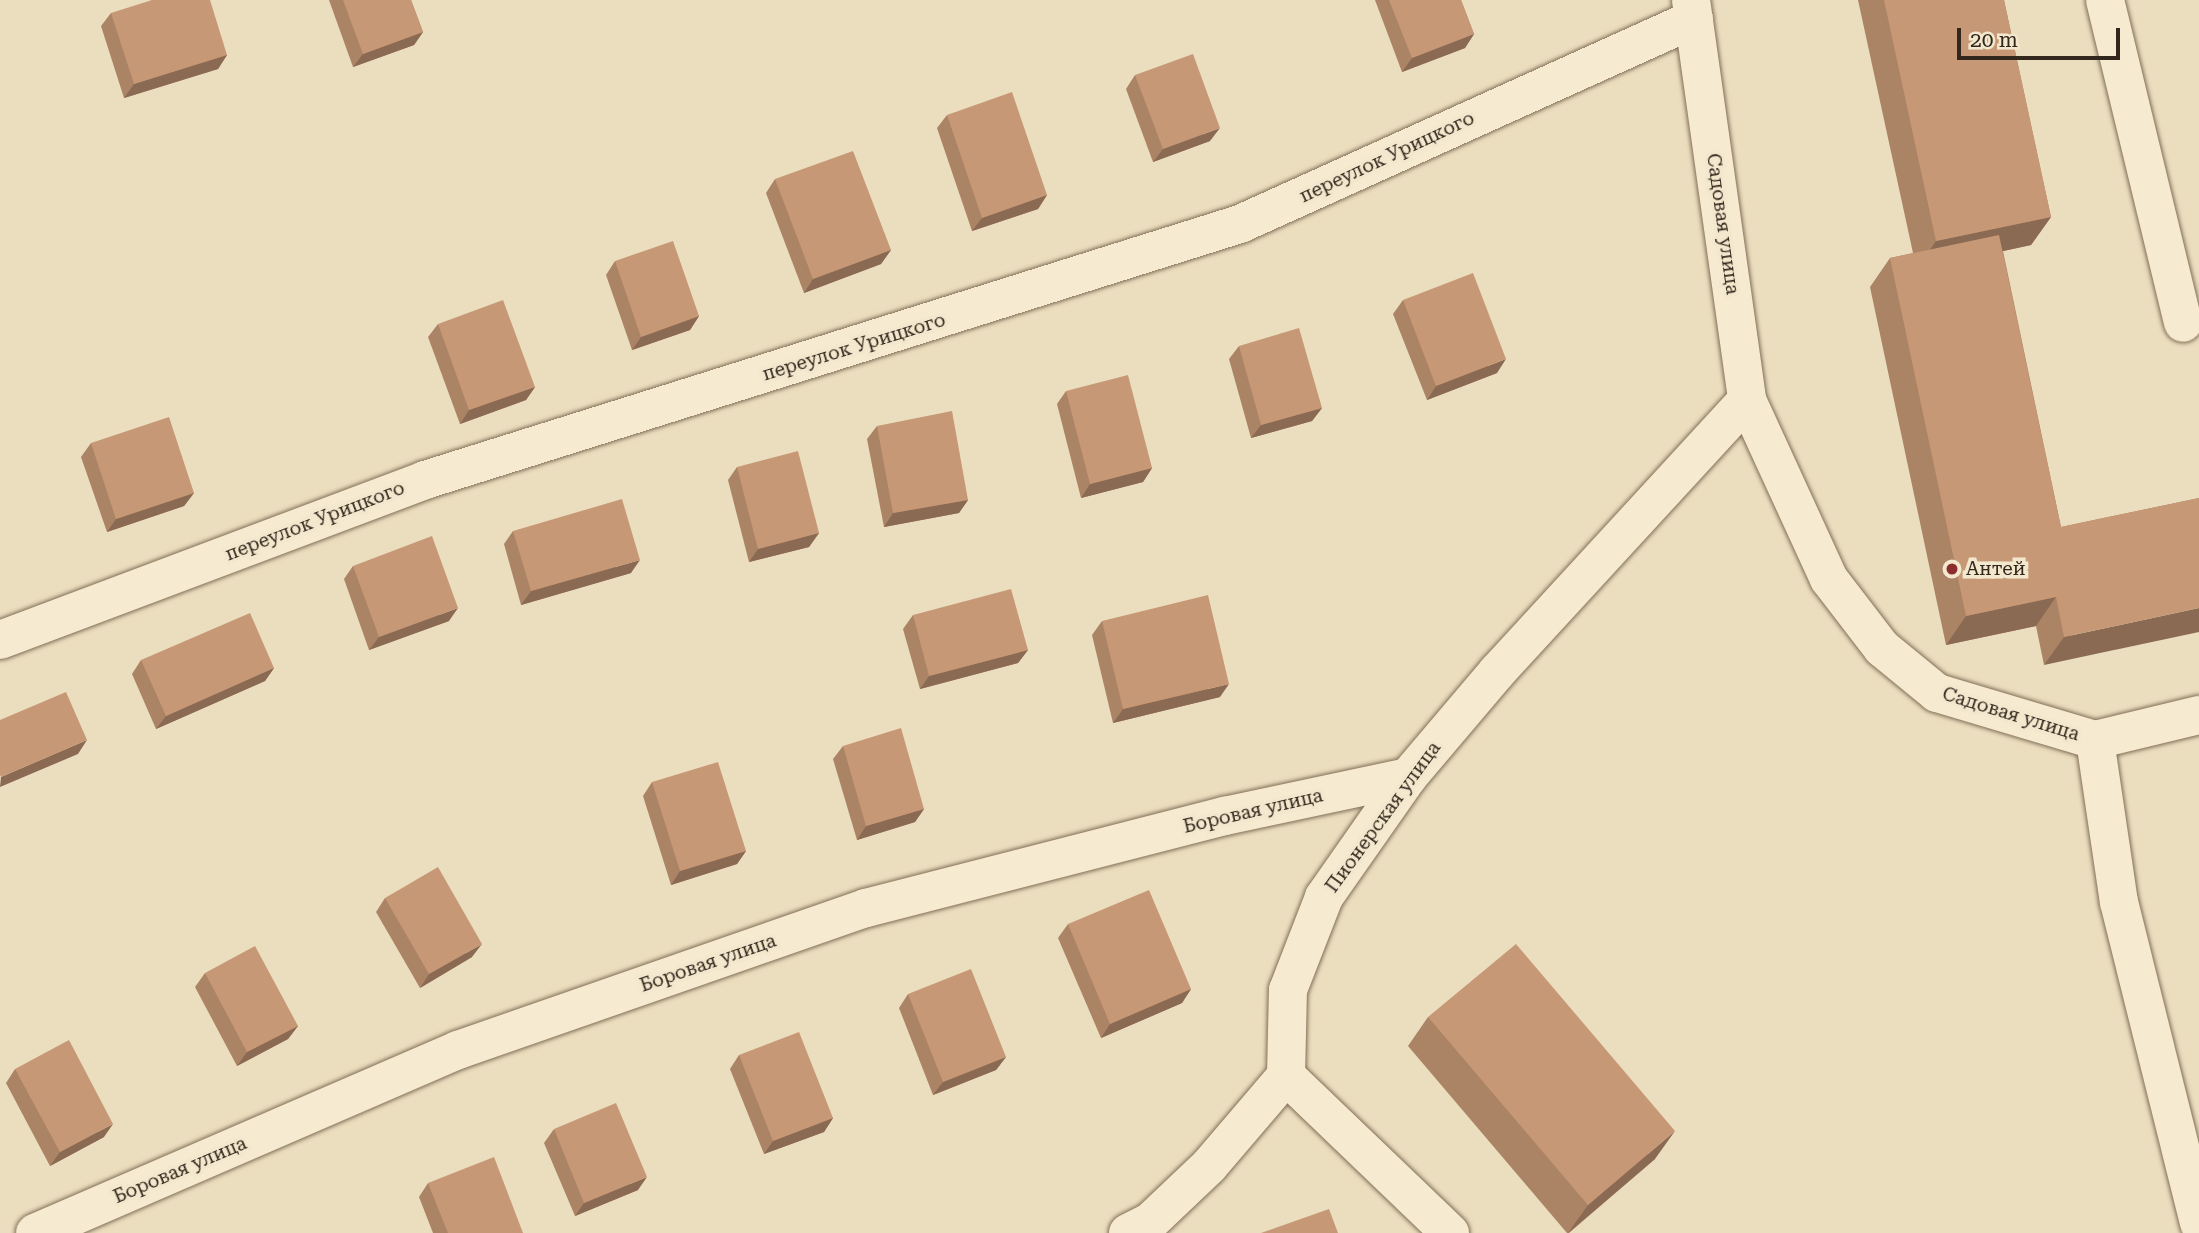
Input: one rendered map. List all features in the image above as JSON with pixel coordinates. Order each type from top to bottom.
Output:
[{"type":"street","points":[[2105,0],[2183,323]]},
{"type":"street","name":"Садовая улица","points":[[1692,9],[1747,400],[1829,579],[1882,648],[1937,694],[2095,740],[2119,902],[2199,1224]]},
{"type":"street","name":"переулок Урицкого","points":[[0,640],[425,480],[1240,224],[1692,9]]},
{"type":"street","name":"Пионерская улица","points":[[1286,1076],[1288,990],[1324,897],[1408,778],[1497,673],[1747,400]]},
{"type":"street","points":[[2095,740],[2199,715]]},
{"type":"street","name":"Боровая улица","points":[[36,1233],[458,1050],[866,908],[1225,816],[1408,778]]},
{"type":"street","points":[[1128,1233],[1150,1222],[1209,1166],[1286,1076],[1450,1233]]},
{"type":"building","points":[[152,0],[210,0],[227,55],[134,84],[111,13]]},
{"type":"building","points":[[343,0],[411,0],[423,32],[363,54]]},
{"type":"building","points":[[1389,0],[1461,0],[1474,34],[1412,58]]},
{"type":"building","points":[[1884,0],[2004,0],[2051,217],[1936,241]]},
{"type":"building","points":[[1193,54],[1220,128],[1163,149],[1135,75]]},
{"type":"building","points":[[1012,92],[1047,195],[982,218],[947,115]]},
{"type":"building","points":[[853,151],[891,250],[813,279],[775,179]]},
{"type":"building","points":[[1999,235],[2061,527],[2199,498],[2199,608],[2064,637],[2056,597],[1966,616],[1890,258]]},
{"type":"building","points":[[673,241],[699,316],[641,337],[615,261]]},
{"type":"building","points":[[1473,273],[1506,359],[1436,386],[1403,300]]},
{"type":"building","points":[[503,300],[535,387],[469,410],[438,324]]},
{"type":"building","points":[[1299,328],[1322,408],[1261,425],[1239,346]]},
{"type":"building","points":[[1128,375],[1152,468],[1090,484],[1066,391]]},
{"type":"building","points":[[952,411],[968,500],[893,513],[877,426]]},
{"type":"building","points":[[169,417],[194,493],[116,519],[91,443]]},
{"type":"building","points":[[798,451],[819,533],[758,549],[737,467]]},
{"type":"building","points":[[622,499],[640,560],[531,591],[513,531]]},
{"type":"building","points":[[432,536],[458,608],[379,637],[353,566]]},
{"type":"building","points":[[1011,589],[1028,650],[929,676],[913,615]]},
{"type":"building","points":[[1208,595],[1229,684],[1123,709],[1102,621]]},
{"type":"building","points":[[250,613],[274,668],[166,716],[141,660]]},
{"type":"building","points":[[66,692],[87,740],[1,777],[0,720]]},
{"type":"building","points":[[901,728],[924,809],[866,826],[843,746]]},
{"type":"building","points":[[718,762],[746,851],[680,871],[652,782]]},
{"type":"building","points":[[438,867],[482,944],[429,974],[385,898]]},
{"type":"building","points":[[1149,890],[1191,989],[1110,1024],[1068,924]]},
{"type":"building","points":[[1516,944],[1675,1131],[1588,1205],[1428,1017]]},
{"type":"building","points":[[255,946],[298,1026],[247,1052],[205,973]]},
{"type":"building","points":[[971,969],[1006,1057],[943,1082],[908,994]]},
{"type":"building","points":[[799,1032],[833,1118],[773,1141],[739,1055]]},
{"type":"building","points":[[69,1040],[113,1124],[60,1152],[15,1069]]},
{"type":"building","points":[[616,1103],[647,1177],[584,1203],[554,1129]]},
{"type":"building","points":[[494,1157],[523,1233],[448,1233],[428,1183]]},
{"type":"building","points":[[1329,1209],[1338,1233],[1261,1233]]},
{"type":"place","name":"Антей","points":[[1952,569]]}]
